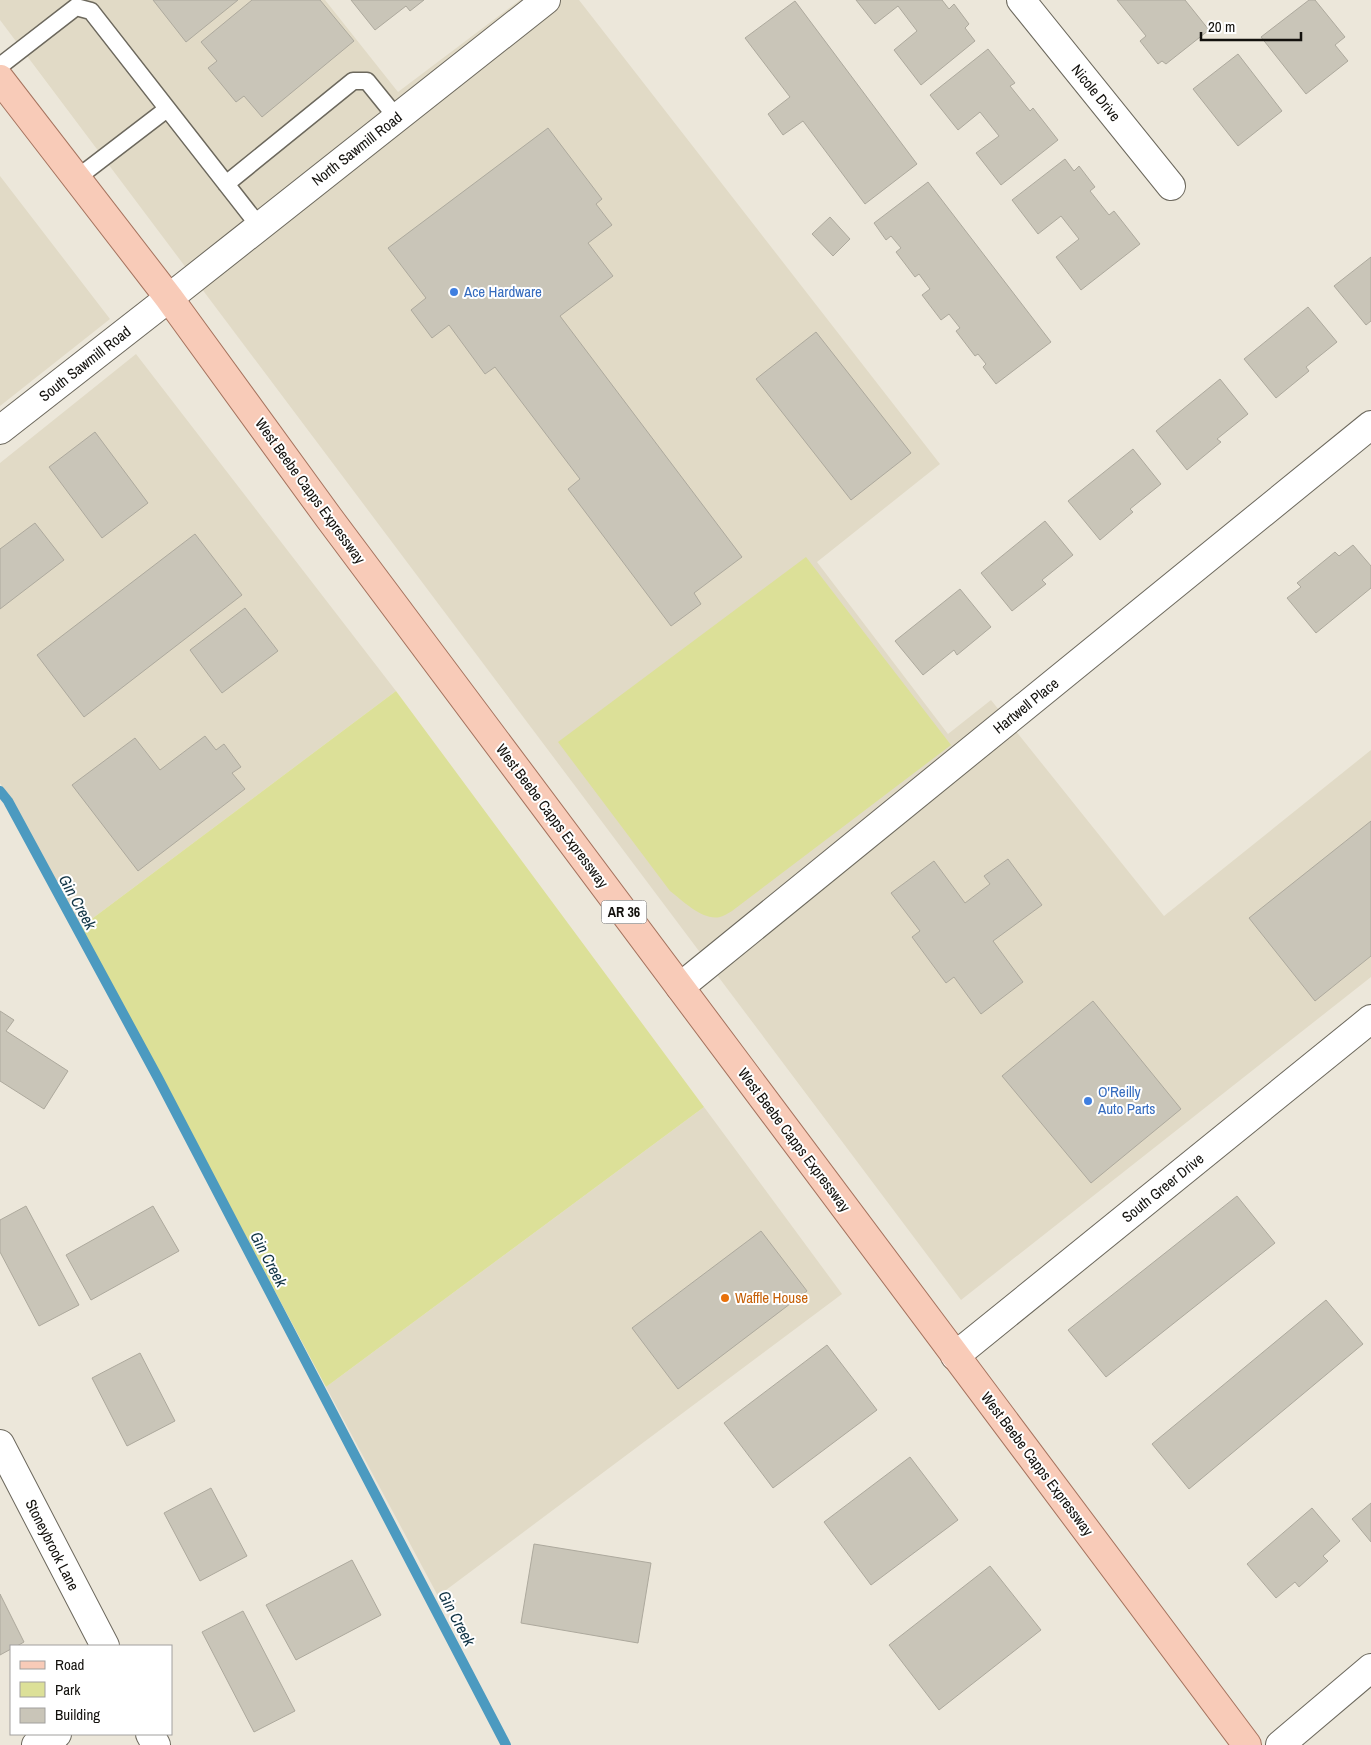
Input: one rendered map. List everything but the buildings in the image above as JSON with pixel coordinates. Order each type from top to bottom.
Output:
[{"type":"main road","name":"West Beebe Capps Expressway","points":[[0,79],[169,298],[329,518],[1247,1745]]},
{"type":"street","name":"North Sawmill Road","points":[[169,298],[546,0]]},
{"type":"street","name":"Nicole Drive","points":[[1021,0],[1171,186]]},
{"type":"street","name":"South Sawmill Road","points":[[0,430],[169,298]]},
{"type":"street","name":"Hartwell Place","points":[[680,988],[1371,425]]},
{"type":"street","name":"South Greer Drive","points":[[955,1356],[1371,1019]]},
{"type":"street","name":"Stoneybrook Lane","points":[[0,1444],[104,1645]]},
{"type":"street","points":[[1280,1745],[1371,1668]]},
{"type":"street","points":[[36,1745],[55,1735]]},
{"type":"lane","points":[[0,66],[76,7],[90,11],[259,226]]},
{"type":"lane","points":[[226,184],[353,82],[367,81],[397,118]]},
{"type":"lane","points":[[77,178],[167,108]]},
{"type":"shaded area","points":[[0,0],[325,0],[398,92],[520,0],[579,0],[940,464],[817,562],[948,734],[991,700],[1164,916],[1371,750],[1371,977],[961,1300],[0,20]]},
{"type":"shaded area","points":[[0,176],[110,319],[0,406]]},
{"type":"shaded area","points":[[136,354],[396,691],[81,927],[0,783],[0,463]]},
{"type":"shaded area","points":[[704,1107],[842,1294],[438,1596],[326,1387]]},
{"type":"green space","points":[[806,557],[951,745],[732,911],[720,917],[707,916],[670,891],[558,742]]},
{"type":"green space","points":[[396,691],[704,1107],[326,1387],[81,927]]},
{"type":"waterway","name":"Gin Creek","points":[[0,791],[8,801],[158,1078],[506,1745]]},
{"type":"place","name":"Ace Hardware","points":[[454,292]]},
{"type":"place","name":"O'Reilly Auto Parts","points":[[1088,1101]]},
{"type":"place","name":"Waffle House","points":[[725,1298]]}]
